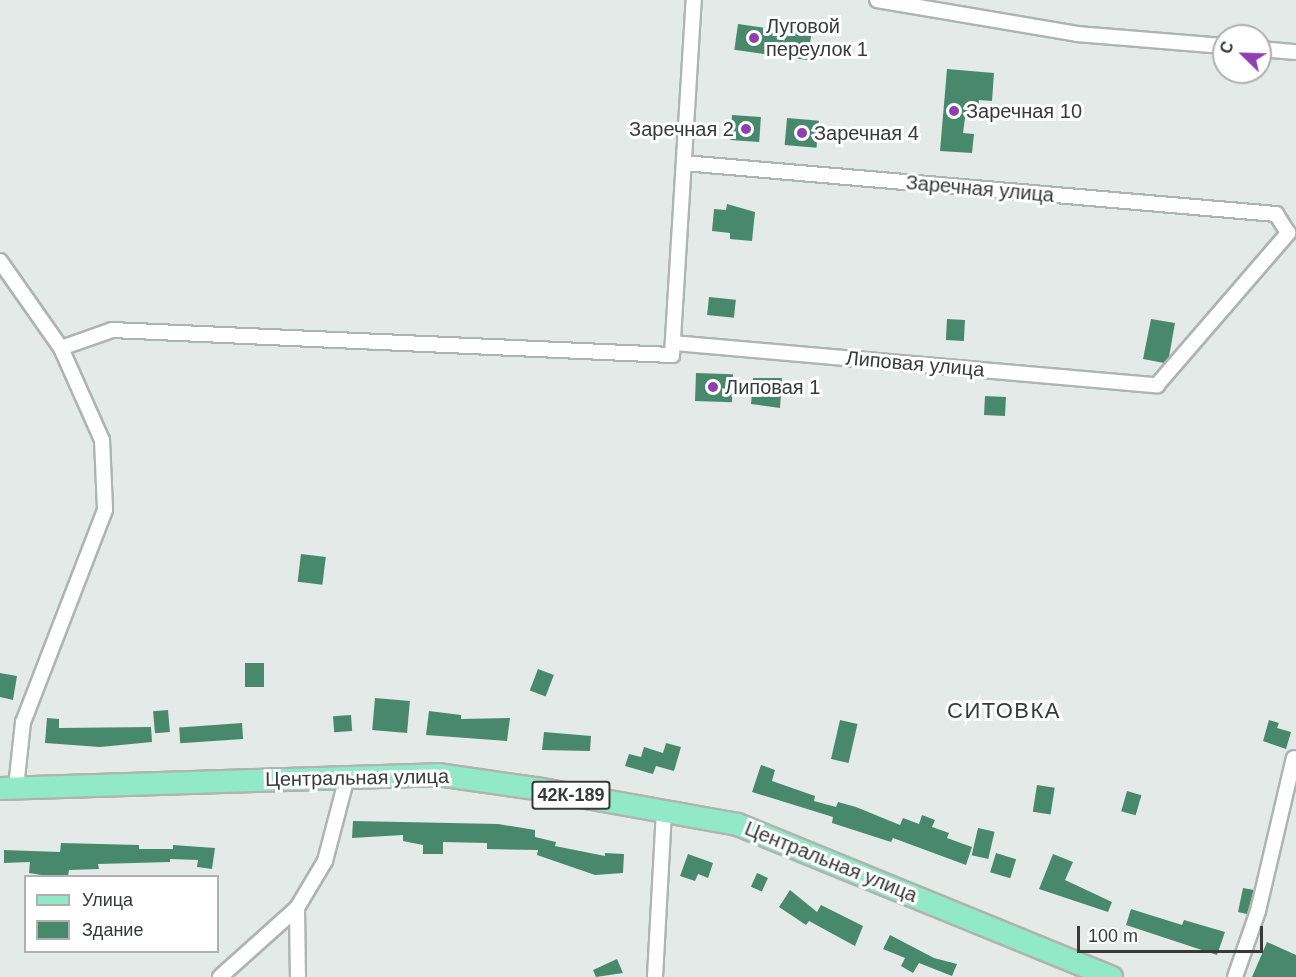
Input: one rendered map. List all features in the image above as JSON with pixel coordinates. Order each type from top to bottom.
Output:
[{"type":"main road","name":"Центральная улица","points":[[8,788],[437,774],[737,824],[1111,977]]},
{"type":"street","points":[[61,348],[112,330],[672,355],[694,0]]},
{"type":"street","points":[[877,0],[1077,34],[1212,45]]},
{"type":"street","points":[[1272,50],[1296,52]]},
{"type":"street","name":"Заречная улица","points":[[684,163],[1276,214],[1288,233],[1157,385]]},
{"type":"street","points":[[0,261],[61,348],[102,440],[105,510],[23,722],[8,788]]},
{"type":"street","name":"Липовая улица","points":[[673,344],[1157,385]]},
{"type":"street","points":[[1235,977],[1258,911],[1294,758]]},
{"type":"street","points":[[220,977],[297,908],[325,861],[347,777]]},
{"type":"street","points":[[654,977],[664,812]]},
{"type":"street","points":[[297,908],[298,977]]},
{"type":"building","points":[[738,24],[811,34],[808,60],[734,50]]},
{"type":"building","name":"Заречная 10","points":[[947,69],[994,73],[992,101],[979,100],[978,112],[966,111],[963,133],[974,134],[972,153],[940,151]]},
{"type":"building","name":"Заречная 2","points":[[732,115],[761,117],[759,142],[730,140]]},
{"type":"building","name":"Заречная 4","points":[[787,118],[819,121],[817,148],[785,145]]},
{"type":"building","points":[[727,204],[755,212],[752,241],[730,239],[730,233],[712,231],[714,209],[726,210]]},
{"type":"building","points":[[709,297],[736,300],[734,318],[707,315]]},
{"type":"building","points":[[947,319],[965,320],[964,341],[946,340]]},
{"type":"building","points":[[1151,319],[1175,323],[1169,357],[1164,363],[1143,359]]},
{"type":"building","name":"Липовая 1","points":[[696,373],[733,374],[732,402],[695,401]]},
{"type":"building","points":[[753,378],[782,378],[780,408],[751,404]]},
{"type":"building","points":[[985,396],[1006,397],[1005,416],[984,415]]},
{"type":"building","points":[[301,554],[326,557],[322,585],[298,582]]},
{"type":"building","points":[[245,663],[264,663],[264,687],[245,687]]},
{"type":"building","points":[[538,669],[554,675],[546,697],[530,690]]},
{"type":"building","points":[[0,673],[17,676],[13,700],[0,697]]},
{"type":"building","points":[[375,698],[410,701],[407,733],[372,730]]},
{"type":"building","points":[[168,710],[170,732],[155,733],[153,711]]},
{"type":"building","points":[[429,711],[461,715],[461,719],[510,718],[507,741],[426,735]]},
{"type":"building","points":[[351,715],[352,731],[334,732],[333,716]]},
{"type":"building","points":[[47,718],[59,719],[59,728],[151,727],[152,742],[100,747],[45,743]]},
{"type":"building","points":[[840,720],[858,724],[849,763],[831,759]]},
{"type":"building","points":[[1269,720],[1279,723],[1277,728],[1291,732],[1286,749],[1263,741]]},
{"type":"building","points":[[242,723],[243,739],[180,743],[179,727]]},
{"type":"building","points":[[544,732],[591,736],[590,751],[542,750]]},
{"type":"building","points":[[666,743],[681,747],[674,771],[656,766],[653,774],[625,766],[629,754],[641,757],[644,747],[663,753]]},
{"type":"building","points":[[761,765],[775,770],[772,781],[815,796],[814,801],[836,807],[838,802],[856,807],[900,825],[903,818],[919,824],[922,815],[935,820],[932,827],[949,833],[947,838],[972,847],[966,865],[893,838],[891,842],[832,823],[833,817],[752,792]]},
{"type":"building","points":[[1037,785],[1055,788],[1051,814],[1033,812]]},
{"type":"building","points":[[1127,791],[1141,795],[1136,815],[1121,811]]},
{"type":"building","points":[[353,821],[498,824],[535,830],[535,837],[556,842],[555,846],[605,856],[605,853],[624,854],[623,873],[595,875],[537,855],[538,850],[487,849],[487,843],[443,842],[443,854],[423,854],[423,845],[403,841],[403,835],[352,838]]},
{"type":"building","points":[[978,828],[995,832],[988,859],[972,855]]},
{"type":"building","points":[[61,843],[139,845],[139,849],[173,849],[173,845],[215,848],[212,869],[197,867],[198,860],[170,859],[170,862],[98,864],[99,869],[69,870],[68,875],[42,875],[29,873],[30,862],[4,863],[4,850],[60,852]]},
{"type":"building","points":[[996,853],[1016,859],[1010,878],[990,872]]},
{"type":"building","points":[[688,854],[713,863],[708,878],[698,874],[695,881],[680,876]]},
{"type":"building","points":[[1053,854],[1073,862],[1065,880],[1112,902],[1108,912],[1039,889]]},
{"type":"building","points":[[757,873],[768,878],[762,892],[751,887]]},
{"type":"building","points":[[1243,888],[1254,890],[1247,914],[1238,912]]},
{"type":"building","points":[[790,890],[817,912],[821,905],[863,926],[855,946],[809,921],[806,925],[779,907]]},
{"type":"building","points":[[1131,909],[1182,925],[1184,920],[1225,932],[1217,955],[1126,925]]},
{"type":"building","points":[[890,935],[934,958],[957,964],[952,976],[919,963],[913,973],[901,966],[905,958],[883,949]]},
{"type":"building","points":[[1267,942],[1296,955],[1296,977],[1252,977]]},
{"type":"building","points":[[617,959],[623,973],[596,977],[593,970]]},
{"type":"place","name":"Луговой переулок 1","points":[[754,38]]},
{"type":"place","name":"Заречная 10","points":[[954,111]]},
{"type":"place","name":"Заречная 2","points":[[746,129]]},
{"type":"place","name":"Заречная 4","points":[[802,133]]},
{"type":"place","name":"Липовая 1","points":[[713,387]]},
{"type":"district","name":"СИТОВКА","points":[[1004,711]]}]
